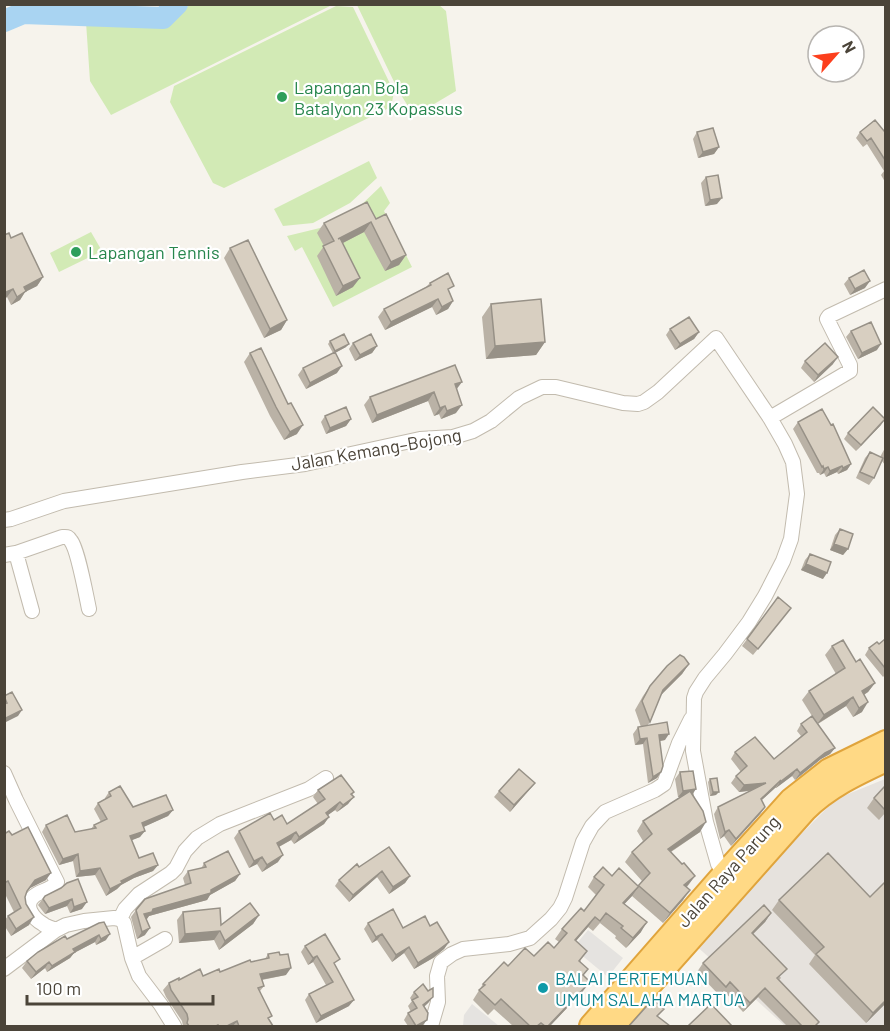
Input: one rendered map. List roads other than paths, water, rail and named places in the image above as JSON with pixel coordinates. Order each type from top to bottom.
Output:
[{"type":"highway","name":"Jalan Raya Parung","points":[[613,1026],[731,880],[791,800],[829,770],[885,742]]},
{"type":"highway","name":"Jalan Raya Parung","points":[[591,1026],[731,880],[816,799],[840,782],[885,760]]},
{"type":"street","points":[[770,418],[850,371],[850,365],[827,319],[885,289]]},
{"type":"street","name":"Jalan Kemang–Bojong","points":[[4,520],[64,501],[252,470],[305,464],[420,439],[453,437],[473,431],[491,421],[519,398],[542,387],[556,387],[623,403],[638,404],[658,392],[716,338],[785,444],[795,470],[797,494],[791,538],[783,561],[749,622],[700,686],[694,698],[693,751],[706,822],[714,854],[731,880]]},
{"type":"street","points":[[32,611],[10,554],[62,537],[70,539],[75,550],[89,609]]},
{"type":"street","points":[[431,1026],[438,1002],[437,976],[441,962],[464,949],[508,944],[530,938],[551,919],[565,898],[583,842],[592,826],[605,812],[664,784],[679,743],[693,715]]},
{"type":"street","points":[[4,772],[28,826],[57,882],[53,887],[34,895],[28,905],[34,917],[44,926],[56,930]]},
{"type":"street","points":[[120,919],[125,909],[140,894],[176,868],[184,851],[197,838],[220,824],[309,789],[326,778]]},
{"type":"street","points":[[4,969],[66,925],[120,919],[125,927],[132,958],[142,982],[161,1005],[174,1026]]},
{"type":"street","points":[[132,958],[165,939]]},
{"type":"waterway","points":[[4,21],[23,13],[163,18],[177,4]]},
{"type":"place","name":"Lapangan Bola Batalyon 23 Kopassus","points":[[282,97]]},
{"type":"place","name":"Lapangan Tennis","points":[[76,252]]},
{"type":"place","name":"BALAI PERTEMUAN UMUM SALAHA MARTUA","points":[[543,988]]}]
